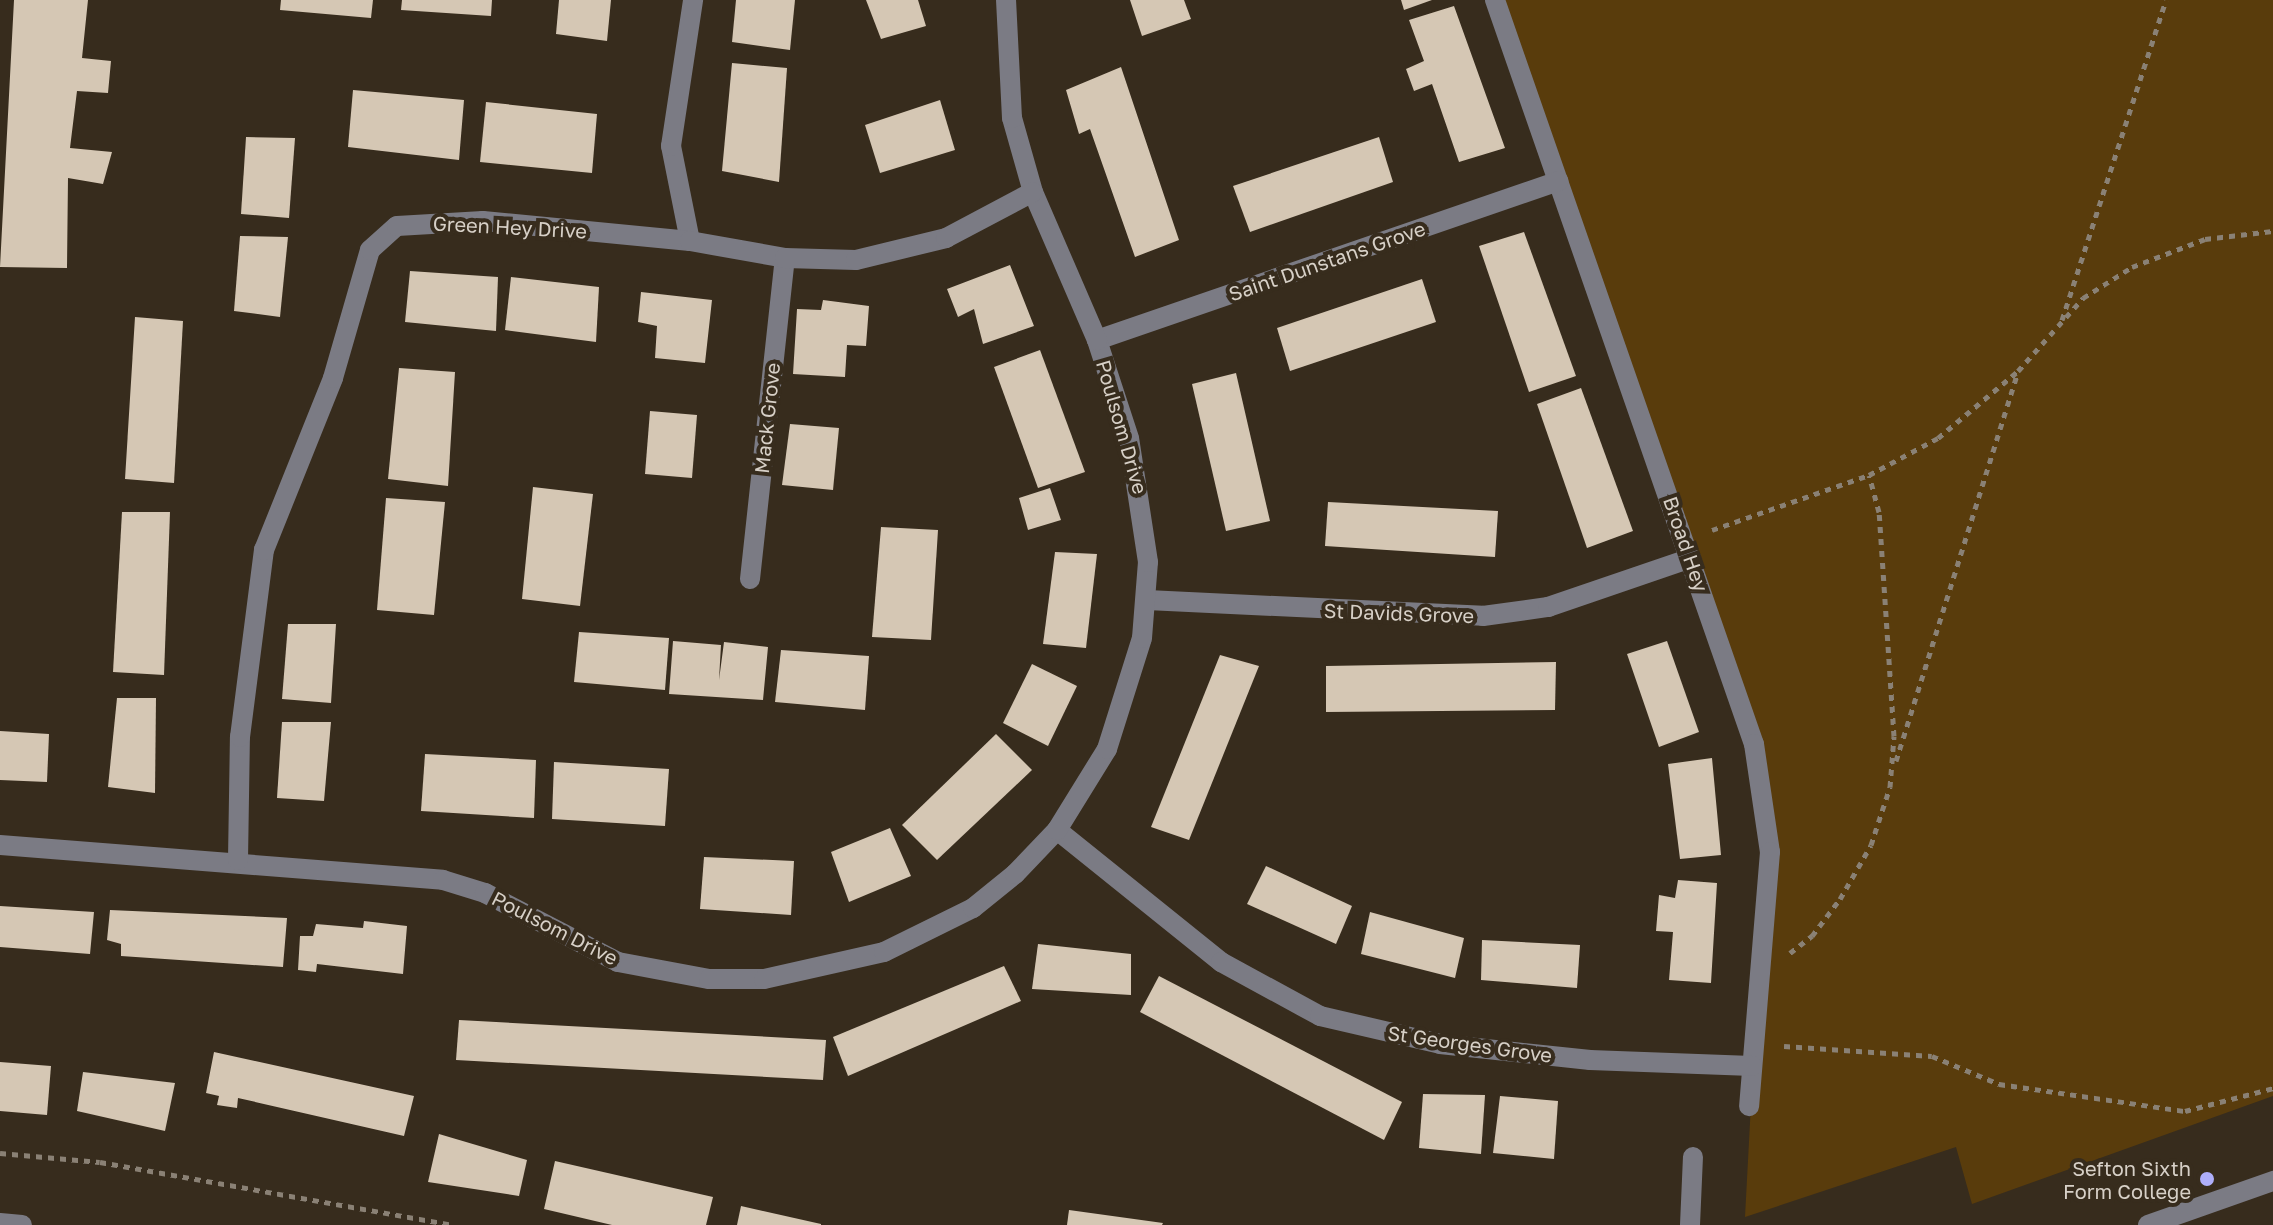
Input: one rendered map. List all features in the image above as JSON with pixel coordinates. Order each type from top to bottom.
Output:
[{"type":"street","points":[[690,241],[671,146],[693,0]]},
{"type":"street","name":"Poulsom Drive","points":[[0,845],[238,860],[443,880],[485,893],[618,962],[665,974],[764,979],[831,968],[932,932],[1005,883],[1057,830],[1123,708],[1147,600],[1139,475],[1097,340],[1033,192],[1012,118],[1006,0]]},
{"type":"street","name":"Broad Hey","points":[[1495,0],[1742,703],[1767,802],[1763,963],[1749,1106]]},
{"type":"street","name":"Saint Dunstans Grove","points":[[1097,340],[1558,181]]},
{"type":"street","name":"Green Hey Drive","points":[[238,860],[240,737],[264,550],[333,378],[370,250],[397,226],[433,220],[690,241],[785,258],[856,260],[946,238],[1033,192]]},
{"type":"street","name":"Mack Grove","points":[[750,579],[785,258]]},
{"type":"street","name":"St Davids Grove","points":[[1147,600],[1483,616],[1548,607],[1691,558]]},
{"type":"street","name":"St Georges Grove","points":[[1057,830],[1221,962],[1320,1016],[1440,1044],[1590,1060],[1752,1066]]},
{"type":"street","points":[[1690,1225],[1693,1157]]},
{"type":"street","points":[[2148,1225],[2273,1181]]},
{"type":"street","points":[[0,1223],[22,1225]]},
{"type":"path","points":[[2062,321],[2166,0]]},
{"type":"path","points":[[1684,538],[1869,475],[1938,438],[2018,371],[2083,298],[2132,267],[2205,239],[2273,231]]},
{"type":"path","points":[[1763,963],[1801,947],[1840,899],[1885,814],[1893,766],[2018,371]]},
{"type":"path","points":[[1869,475],[1879,512],[1893,766]]},
{"type":"path","points":[[1755,1044],[1932,1056],[1999,1084],[2185,1111],[2273,1088]]},
{"type":"path","points":[[0,1153],[100,1162],[454,1225]]},
{"type":"shaded area","points":[[1495,0],[2273,0],[2273,1096],[1972,1204],[1956,1147],[1745,1217],[1767,802]]},
{"type":"building","points":[[14,0],[88,0],[82,58],[111,61],[108,93],[77,91],[70,148],[112,152],[103,184],[68,178],[67,268],[0,267]]},
{"type":"building","points":[[281,0],[373,0],[371,18],[280,10]]},
{"type":"building","points":[[402,0],[492,0],[491,16],[401,10]]},
{"type":"building","points":[[559,0],[611,0],[607,41],[556,34]]},
{"type":"building","points":[[736,0],[795,0],[790,50],[732,42]]},
{"type":"building","points":[[866,0],[918,0],[926,26],[881,39]]},
{"type":"building","points":[[1130,0],[1184,0],[1191,19],[1142,36]]},
{"type":"building","points":[[1401,0],[1432,0],[1404,10]]},
{"type":"building","points":[[1454,6],[1505,148],[1459,162],[1432,84],[1414,91],[1406,69],[1424,61],[1409,20]]},
{"type":"building","points":[[732,63],[787,68],[779,182],[722,171]]},
{"type":"building","points":[[1121,67],[1179,240],[1135,257],[1090,129],[1079,134],[1066,90]]},
{"type":"building","points":[[353,90],[464,100],[459,160],[348,147]]},
{"type":"building","points":[[940,100],[955,150],[880,173],[865,125]]},
{"type":"building","points":[[486,102],[597,114],[592,173],[480,162]]},
{"type":"building","points":[[246,137],[295,138],[289,218],[241,214]]},
{"type":"building","points":[[1379,137],[1393,182],[1250,232],[1233,186]]},
{"type":"building","points":[[1524,232],[1576,376],[1529,392],[1479,246]]},
{"type":"building","points":[[240,236],[288,237],[280,317],[234,311]]},
{"type":"building","points":[[1010,265],[1034,326],[983,344],[974,309],[958,317],[947,289]]},
{"type":"building","points":[[410,271],[498,277],[496,331],[405,322]]},
{"type":"building","points":[[511,277],[599,287],[596,342],[505,330]]},
{"type":"building","points":[[1422,279],[1436,322],[1290,371],[1277,328]]},
{"type":"building","points":[[641,292],[712,300],[705,363],[655,358],[657,326],[638,322]]},
{"type":"building","points":[[823,300],[869,306],[866,346],[847,345],[845,377],[793,374],[797,309],[821,310]]},
{"type":"building","points":[[135,317],[183,321],[174,483],[125,479]]},
{"type":"building","points":[[1040,350],[1085,472],[1038,488],[994,367]]},
{"type":"building","points":[[399,368],[455,372],[448,486],[388,479]]},
{"type":"building","points":[[1236,373],[1270,521],[1226,531],[1192,384]]},
{"type":"building","points":[[1581,388],[1633,531],[1587,548],[1537,404]]},
{"type":"building","points":[[650,411],[697,415],[692,478],[645,474]]},
{"type":"building","points":[[790,424],[839,428],[833,490],[782,485]]},
{"type":"building","points":[[533,487],[593,494],[580,606],[522,599]]},
{"type":"building","points":[[1050,488],[1061,520],[1028,530],[1019,498]]},
{"type":"building","points":[[386,498],[445,502],[434,615],[377,610]]},
{"type":"building","points":[[1328,502],[1498,511],[1495,557],[1325,546]]},
{"type":"building","points":[[122,512],[170,512],[164,675],[113,672]]},
{"type":"building","points":[[881,527],[938,530],[931,640],[872,637]]},
{"type":"building","points":[[1055,552],[1097,554],[1086,648],[1043,644]]},
{"type":"building","points":[[288,624],[336,624],[331,703],[282,699]]},
{"type":"building","points":[[579,632],[669,638],[665,690],[574,682]]},
{"type":"building","points":[[673,641],[721,645],[719,680],[724,642],[768,647],[763,700],[669,694]]},
{"type":"building","points":[[1667,641],[1699,732],[1659,747],[1627,654]]},
{"type":"building","points":[[781,650],[869,656],[865,710],[775,702]]},
{"type":"building","points":[[1220,655],[1259,666],[1189,840],[1151,827]]},
{"type":"building","points":[[1556,662],[1555,710],[1326,712],[1326,666]]},
{"type":"building","points":[[1032,664],[1077,686],[1048,746],[1003,723]]},
{"type":"building","points":[[117,698],[156,698],[155,793],[108,787]]},
{"type":"building","points":[[282,722],[331,722],[324,801],[277,798]]},
{"type":"building","points":[[0,731],[49,734],[47,782],[0,780]]},
{"type":"building","points":[[996,734],[1032,770],[937,860],[902,825]]},
{"type":"building","points":[[425,754],[536,760],[534,818],[421,811]]},
{"type":"building","points":[[1712,758],[1721,855],[1680,859],[1668,764]]},
{"type":"building","points":[[554,762],[669,769],[665,826],[552,819]]},
{"type":"building","points":[[890,828],[911,876],[849,902],[831,852]]},
{"type":"building","points":[[704,857],[794,861],[791,915],[700,909]]},
{"type":"building","points":[[1266,866],[1352,906],[1336,944],[1247,904]]},
{"type":"building","points":[[1678,880],[1717,883],[1711,983],[1669,980],[1673,932],[1656,931],[1659,895],[1675,898]]},
{"type":"building","points":[[0,906],[94,912],[90,954],[0,947]]},
{"type":"building","points":[[110,910],[287,918],[283,967],[121,956],[121,944],[107,940]]},
{"type":"building","points":[[1370,912],[1464,938],[1455,978],[1361,954]]},
{"type":"building","points":[[364,921],[407,926],[403,974],[317,964],[316,972],[298,970],[300,936],[313,936],[316,924],[363,928]]},
{"type":"building","points":[[1482,940],[1580,945],[1577,988],[1481,980]]},
{"type":"building","points":[[1038,944],[1131,954],[1131,995],[1032,989]]},
{"type":"building","points":[[1004,966],[1021,1001],[848,1076],[833,1037]]},
{"type":"building","points":[[1159,976],[1402,1102],[1384,1140],[1140,1012]]},
{"type":"building","points":[[459,1020],[826,1040],[823,1080],[456,1060]]},
{"type":"building","points":[[214,1052],[414,1096],[404,1136],[238,1098],[237,1108],[217,1105],[219,1096],[206,1093]]},
{"type":"building","points":[[0,1062],[51,1066],[47,1115],[0,1111]]},
{"type":"building","points":[[83,1072],[175,1083],[165,1131],[77,1111]]},
{"type":"building","points":[[1423,1094],[1485,1095],[1481,1154],[1419,1148]]},
{"type":"building","points":[[1500,1096],[1558,1101],[1554,1159],[1493,1153]]},
{"type":"building","points":[[439,1134],[527,1160],[519,1196],[428,1182]]},
{"type":"building","points":[[555,1161],[713,1197],[706,1225],[612,1225],[544,1209]]},
{"type":"building","points":[[741,1206],[821,1224],[821,1225],[737,1225]]},
{"type":"building","points":[[1069,1210],[1163,1223],[1067,1225]]},
{"type":"place","name":"Sefton Sixth Form College","points":[[2207,1179]]}]
